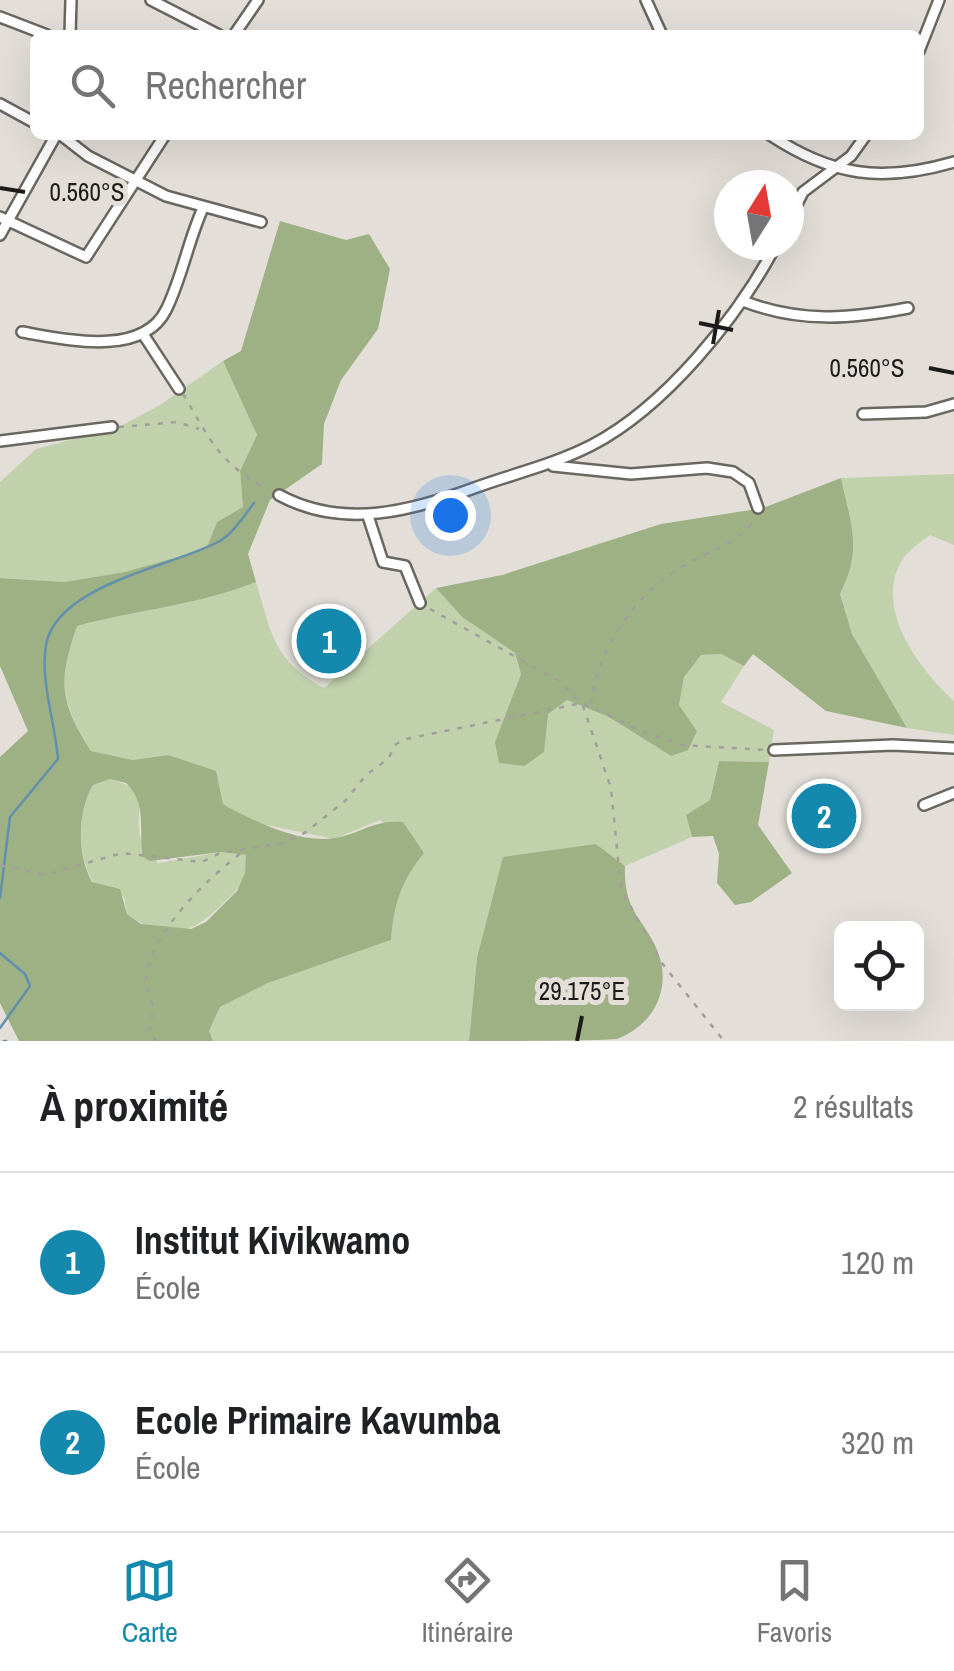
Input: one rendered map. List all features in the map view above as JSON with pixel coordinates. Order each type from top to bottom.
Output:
[{"type":"street","points":[[70,30],[73,0]]},
{"type":"street","points":[[153,0],[210,30]]},
{"type":"street","points":[[237,30],[258,0]]},
{"type":"street","points":[[646,0],[660,30]]},
{"type":"street","points":[[924,38],[939,0]]},
{"type":"street","points":[[0,17],[34,30]]},
{"type":"street","points":[[0,104],[30,120]]},
{"type":"street","points":[[0,235],[4,220],[55,140]]},
{"type":"street","points":[[66,140],[134,180],[203,208],[261,222]]},
{"type":"street","points":[[4,220],[86,257],[162,140]]},
{"type":"street","points":[[778,140],[808,160],[834,170],[904,173],[954,162]]},
{"type":"street","points":[[804,191],[852,156],[863,140]]},
{"type":"street","points":[[22,332],[95,341],[143,334],[165,312],[203,208]]},
{"type":"street","points":[[279,496],[302,508],[368,516],[440,501],[549,465],[596,443],[662,390],[724,329],[767,260]]},
{"type":"street","points":[[743,301],[798,317],[858,317],[908,308]]},
{"type":"street","points":[[143,334],[179,388]]},
{"type":"street","points":[[864,414],[926,412],[954,404]]},
{"type":"street","points":[[0,441],[112,427]]},
{"type":"street","points":[[549,465],[631,474],[707,468],[734,472],[749,483],[758,508]]},
{"type":"street","points":[[368,516],[383,562],[405,566],[420,603]]},
{"type":"street","points":[[774,750],[893,745],[954,748]]},
{"type":"street","points":[[924,805],[954,792]]},
{"type":"path","points":[[179,388],[223,460],[279,496]]},
{"type":"path","points":[[112,427],[178,422],[200,428]]},
{"type":"path","points":[[591,706],[596,668],[620,623],[687,564],[741,536],[754,521],[758,508]]},
{"type":"path","points":[[420,603],[557,680],[582,703],[682,745],[741,752],[774,750]]},
{"type":"path","points":[[0,865],[44,875],[122,853],[202,862],[283,843],[306,832],[406,739],[582,703]]},
{"type":"path","points":[[582,703],[611,788],[621,888],[660,962],[724,1041]]},
{"type":"path","points":[[157,1041],[150,1032],[153,1009],[146,981],[151,962],[194,896],[218,868],[246,849]]},
{"type":"green space","points":[[280,221],[346,240],[369,234],[390,269],[378,329],[341,380],[324,424],[322,464],[270,500],[248,554],[256,582],[212,596],[77,626],[65,677],[67,704],[91,751],[133,760],[168,755],[216,771],[223,804],[277,830],[321,839],[345,836],[383,823],[403,822],[424,853],[400,894],[391,940],[268,983],[220,1007],[209,1031],[213,1041],[19,1041],[0,1003],[0,757],[28,731],[0,666],[0,578],[64,582],[125,572],[206,549],[217,522],[243,507],[240,471],[257,435],[223,361],[241,351]],"holes":[[[110,779],[126,783],[140,809],[143,857],[150,861],[221,852],[246,855],[245,873],[237,891],[206,922],[191,929],[141,924],[127,914],[120,889],[92,882],[82,847],[82,820],[88,796],[93,785]]]},
{"type":"green space","points":[[223,361],[257,435],[240,471],[243,507],[217,522],[206,550],[125,572],[64,582],[0,578],[0,482],[36,449],[119,427],[160,405]]},
{"type":"green space","points":[[954,474],[954,545],[930,535],[910,550],[894,580],[893,600],[897,619],[915,656],[954,701],[954,735],[907,728],[852,634],[840,594],[853,550],[841,478]]},
{"type":"green space","points":[[841,478],[853,550],[840,594],[852,634],[907,728],[826,711],[753,654],[744,666],[721,654],[701,655],[684,677],[679,705],[697,731],[688,750],[671,756],[609,717],[567,700],[548,714],[544,752],[524,766],[499,763],[495,742],[521,674],[515,653],[462,617],[436,588],[502,575],[661,524],[763,508]]},
{"type":"green space","points":[[256,582],[271,631],[284,656],[324,688],[436,588],[462,617],[515,653],[521,674],[495,742],[567,700],[609,717],[671,756],[697,731],[679,705],[684,677],[701,655],[721,654],[744,666],[721,702],[774,730],[769,762],[719,761],[710,800],[686,815],[692,837],[625,866],[596,844],[477,958],[469,1041],[213,1041],[209,1031],[220,1007],[268,983],[391,940],[400,894],[423,852],[380,820],[334,839],[257,823],[223,804],[168,755],[133,760],[91,751],[73,718],[65,690],[66,662],[76,626],[212,596]]},
{"type":"green space","points":[[719,761],[769,762],[758,825],[792,873],[751,902],[735,905],[717,883],[719,854],[713,836],[692,837],[686,815],[710,800]]},
{"type":"green space","points":[[110,779],[125,784],[138,798],[140,834],[158,863],[221,852],[246,855],[245,873],[238,888],[206,919],[183,931],[158,930],[127,914],[124,897],[93,882],[84,859],[82,820],[93,785]]},
{"type":"green space","points":[[596,844],[625,866],[632,907],[660,958],[662,984],[655,1007],[639,1026],[617,1039],[469,1041],[477,958],[503,857]]},
{"type":"building","points":[[331,626],[344,637],[317,668],[304,657]]},
{"type":"waterway","points":[[0,898],[10,817],[58,759],[45,673],[46,645],[54,624],[93,592],[223,539],[254,503]]},
{"type":"waterway","points":[[0,953],[25,974],[30,986],[0,1028]]},
{"type":"place","name":"Institut Kivikwamo","points":[[329,641]]},
{"type":"place","name":"Ecole Primaire Kavumba","points":[[824,816]]}]
